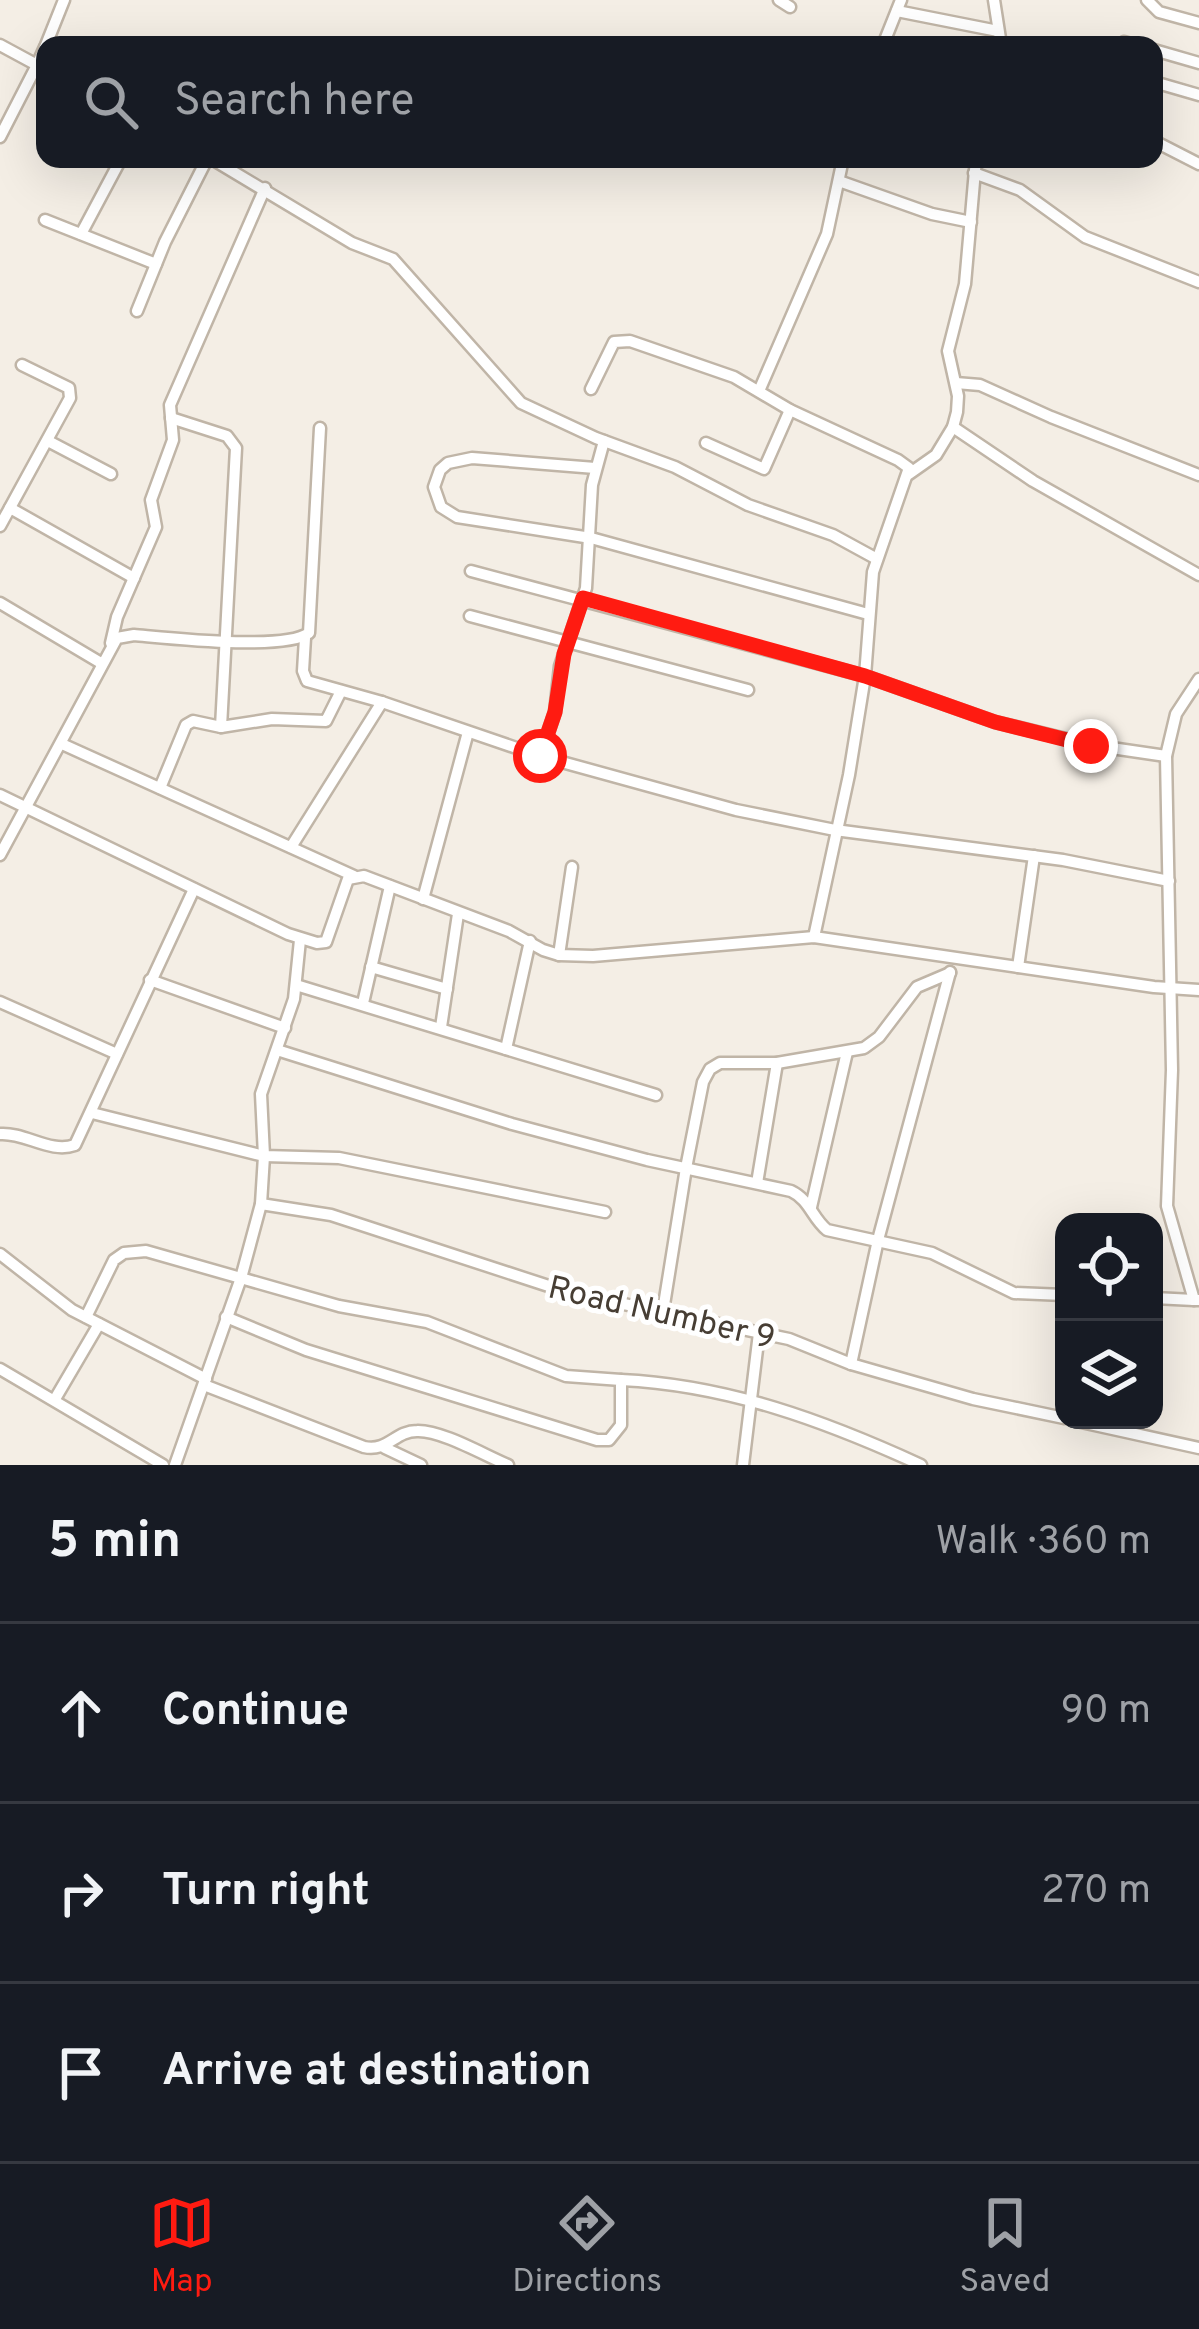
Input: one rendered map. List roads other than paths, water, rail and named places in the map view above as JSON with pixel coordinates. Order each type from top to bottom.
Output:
[{"type":"street","points":[[49,36],[64,0]]},
{"type":"street","points":[[994,0],[999,36]]},
{"type":"street","points":[[1147,0],[1159,12],[1199,23]]},
{"type":"street","points":[[887,36],[899,6],[998,31]]},
{"type":"street","points":[[0,45],[36,64]]},
{"type":"street","points":[[1163,53],[1199,63]]},
{"type":"street","points":[[0,137],[36,76]]},
{"type":"street","points":[[1163,85],[1199,95]]},
{"type":"street","points":[[1163,146],[1199,164]]},
{"type":"street","points":[[81,234],[116,168]]},
{"type":"street","points":[[137,311],[205,168]]},
{"type":"street","points":[[227,168],[352,244],[393,259],[521,403],[675,467],[748,505],[833,535],[877,559]]},
{"type":"street","points":[[759,391],[827,234],[841,168]]},
{"type":"street","points":[[814,937],[849,775],[877,559],[909,474],[936,455],[953,427],[958,396],[948,352],[965,284],[975,168]]},
{"type":"street","points":[[974,173],[1020,190],[1085,237],[1199,282]]},
{"type":"street","points":[[839,181],[932,214],[971,222]]},
{"type":"street","points":[[0,856],[111,643],[116,617],[156,527],[152,500],[173,440],[170,405],[265,188]]},
{"type":"street","points":[[45,220],[156,264]]},
{"type":"street","points":[[591,389],[609,349],[621,340],[722,372],[898,460],[909,474]]},
{"type":"street","points":[[0,526],[67,408],[69,388],[22,365]]},
{"type":"street","points":[[956,383],[986,387],[1199,475]]},
{"type":"street","points":[[706,442],[764,469],[790,410]]},
{"type":"street","points":[[171,418],[227,436],[236,448],[221,728]]},
{"type":"street","points":[[953,427],[1033,482],[1199,575]]},
{"type":"street","points":[[320,428],[311,625],[305,638],[303,676],[314,684],[540,756],[721,806],[835,830],[1034,856],[1169,881]]},
{"type":"street","points":[[48,441],[111,474]]},
{"type":"street","points":[[540,756],[583,598],[595,468],[604,441]]},
{"type":"street","points":[[595,468],[461,459],[440,470],[434,487],[441,507],[458,517],[591,538],[868,614]]},
{"type":"street","points":[[10,508],[134,578]]},
{"type":"street","points":[[471,571],[865,676],[995,722],[1091,746],[1166,756]]},
{"type":"street","points":[[0,603],[101,663]]},
{"type":"street","points":[[470,616],[748,690]]},
{"type":"street","points":[[111,643],[125,635],[305,638]]},
{"type":"street","points":[[1163,1298],[1197,1300],[1167,1205],[1172,1070],[1166,756],[1176,714],[1199,679]]},
{"type":"street","points":[[160,788],[186,724],[193,721],[221,728],[272,719],[326,721],[341,691]]},
{"type":"street","points":[[291,847],[382,702]]},
{"type":"street","points":[[423,899],[468,732]]},
{"type":"street","points":[[62,744],[355,876],[559,955],[814,937],[1199,990]]},
{"type":"street","points":[[0,795],[300,940],[326,942],[343,887],[355,876]]},
{"type":"street","points":[[1018,967],[1034,856]]},
{"type":"street","points":[[559,955],[572,867]]},
{"type":"street","points":[[363,1003],[390,886]]},
{"type":"street","points":[[0,1134],[18,1134],[64,1149],[75,1144],[194,889]]},
{"type":"street","points":[[441,1027],[458,914]]},
{"type":"street","points":[[175,1465],[241,1278],[261,1204],[261,1094],[296,985],[300,940]]},
{"type":"street","points":[[506,1048],[530,941]]},
{"type":"street","points":[[850,1364],[954,957]]},
{"type":"street","points":[[371,967],[447,989]]},
{"type":"street","points":[[663,1310],[686,1168],[710,1069],[726,1063],[777,1063],[864,1048],[879,1037],[917,987],[950,973]]},
{"type":"street","points":[[150,980],[285,1028]]},
{"type":"street","points":[[296,985],[656,1095]]},
{"type":"street","points":[[0,1002],[117,1054]]},
{"type":"street","points":[[277,1050],[512,1124],[791,1191],[811,1207],[816,1221],[827,1230],[932,1253],[1014,1293],[1055,1295]]},
{"type":"street","points":[[811,1207],[847,1052]]},
{"type":"street","points":[[758,1184],[777,1063]]},
{"type":"street","points":[[92,1113],[264,1156],[339,1158],[605,1212]]},
{"type":"street","name":"Road Number 9","points":[[261,1204],[331,1215],[531,1281],[789,1339],[850,1364],[1055,1416]]},
{"type":"street","points":[[86,1317],[114,1260],[134,1250],[165,1255],[339,1306],[427,1322],[566,1376],[684,1385],[748,1400],[834,1425],[921,1465]]},
{"type":"street","points":[[0,1254],[28,1280],[86,1317],[205,1382],[364,1447],[385,1448],[421,1465]]},
{"type":"street","points":[[226,1317],[307,1350],[597,1441],[609,1440],[621,1425],[621,1379]]},
{"type":"street","points":[[55,1399],[98,1324]]},
{"type":"street","points":[[742,1465],[759,1333]]},
{"type":"street","points":[[0,1369],[163,1465]]},
{"type":"street","name":"Road Number 9","points":[[1113,1429],[1199,1448]]},
{"type":"street","points":[[385,1448],[413,1430],[429,1432],[508,1465]]}]
